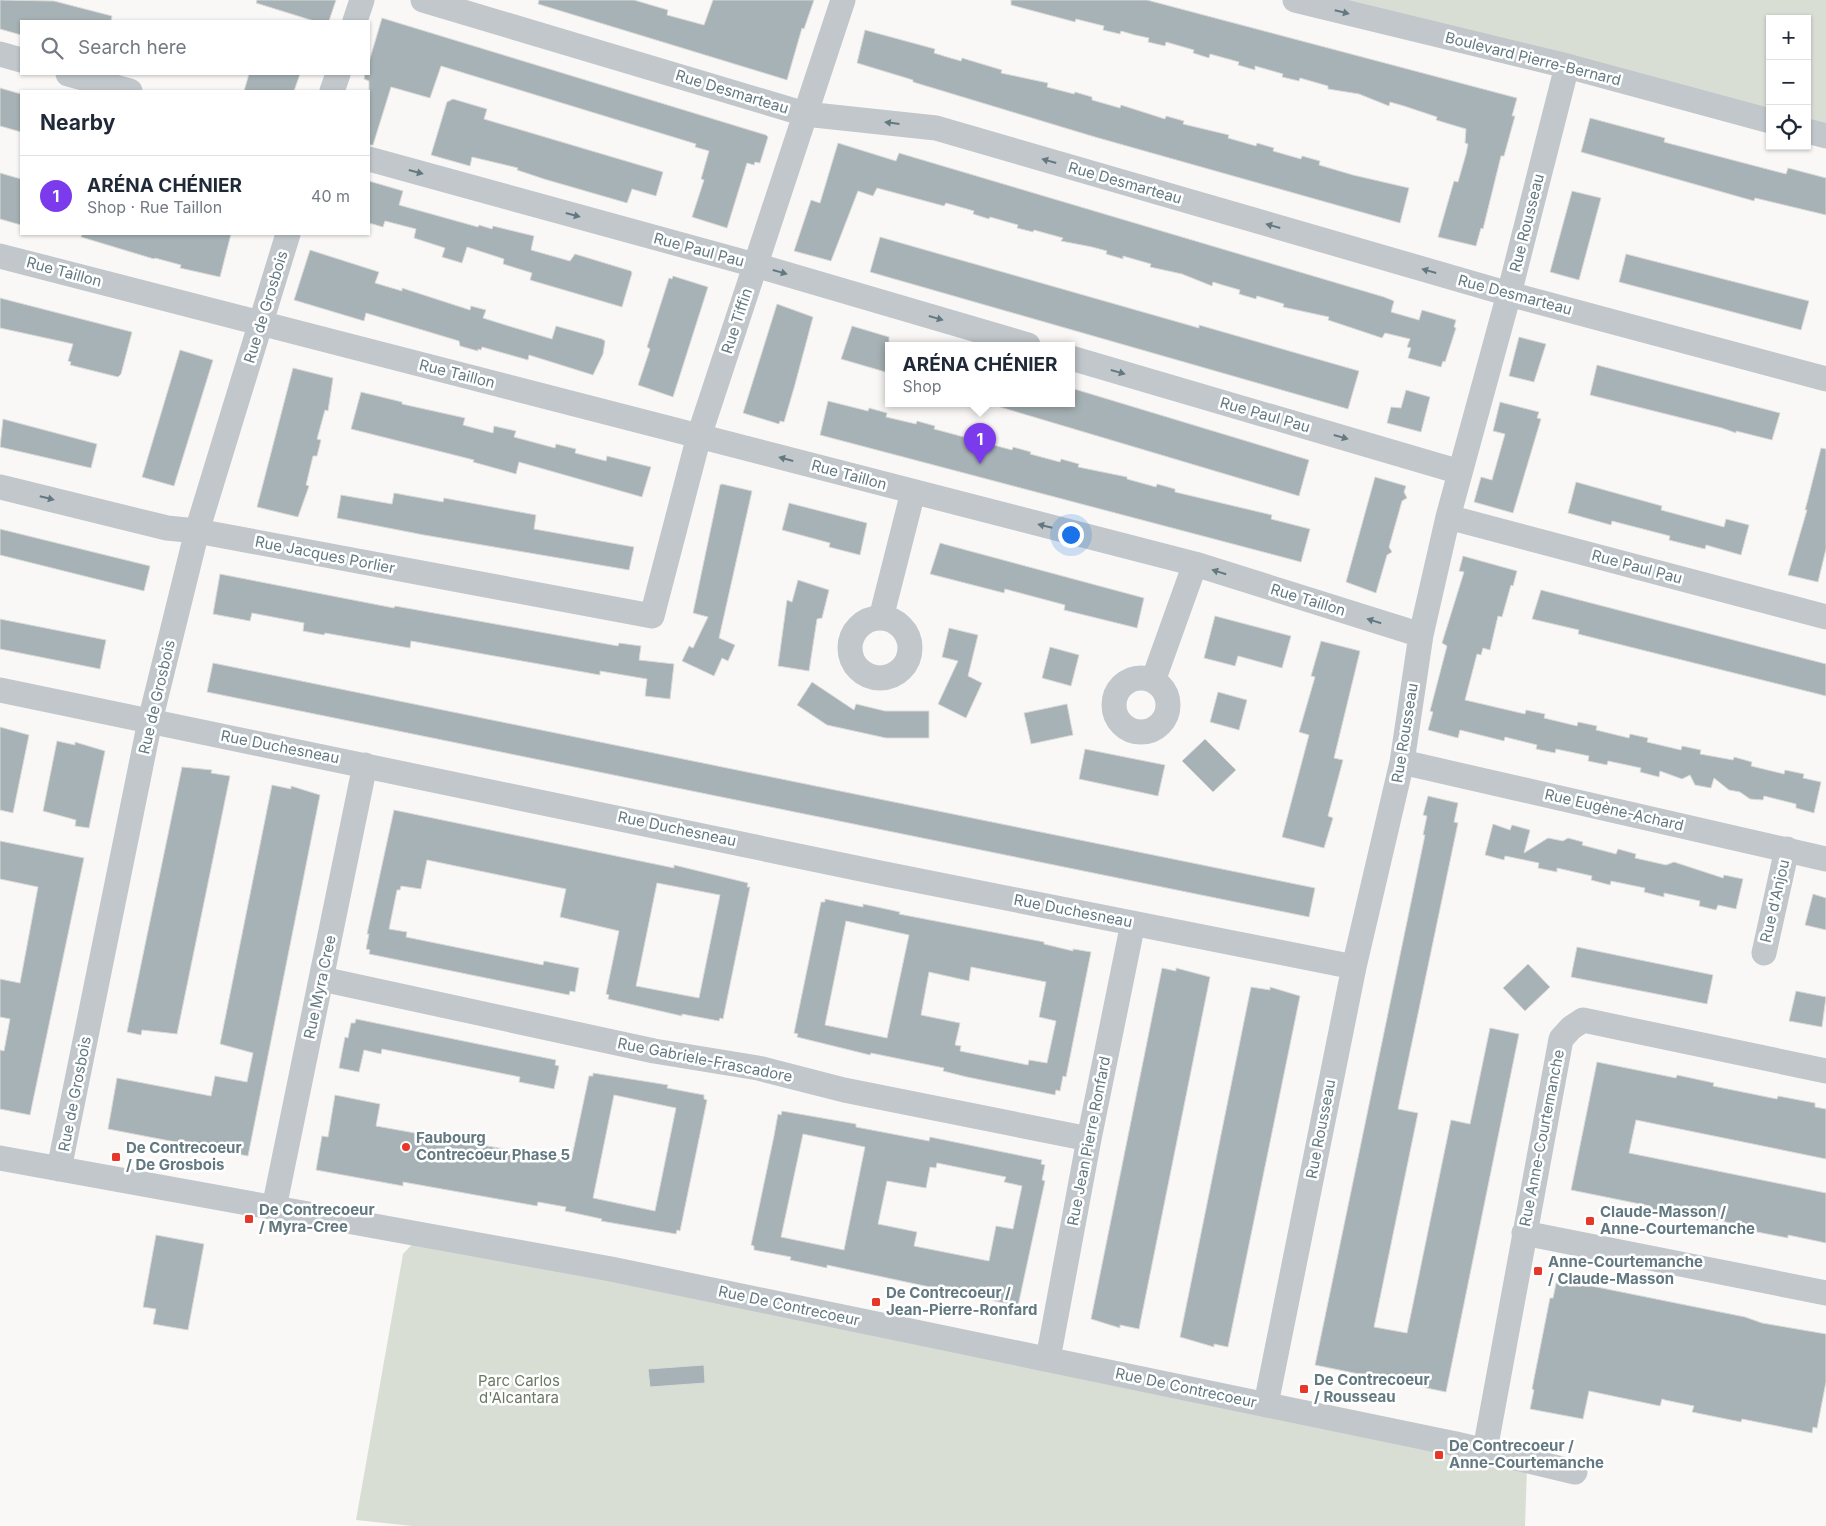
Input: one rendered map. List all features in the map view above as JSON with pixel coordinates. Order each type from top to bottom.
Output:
[{"type":"street","points":[[355,20],[362,0]]},
{"type":"street","name":"Rue Desmarteau","points":[[423,0],[806,114],[936,128],[1509,294],[1826,379]]},
{"type":"street","name":"Rue Tiffin","points":[[652,616],[699,436],[843,0]]},
{"type":"street","name":"Boulevard Pierre-Bernard","points":[[1295,0],[1567,66],[1766,119]]},
{"type":"street","points":[[0,54],[20,60]]},
{"type":"street","name":"Rue Rousseau","points":[[1266,1404],[1354,967],[1402,762],[1420,635],[1448,517],[1509,294],[1567,66]]},
{"type":"street","points":[[72,75],[126,90]]},
{"type":"street","points":[[332,90],[338,75]]},
{"type":"street","points":[[1811,132],[1826,136]]},
{"type":"street","name":"Rue Paul Pau","points":[[370,159],[756,265],[1018,342]]},
{"type":"street","name":"Rue de Grosbois","points":[[59,1169],[150,721],[196,532],[262,324],[288,235]]},
{"type":"street","name":"Rue Taillon","points":[[0,256],[1195,564],[1420,635]]},
{"type":"street","name":"Rue Paul Pau","points":[[1075,359],[1460,472]]},
{"type":"street","name":"Rue Jacques Porlier","points":[[0,486],[167,528],[652,616]]},
{"type":"street","points":[[881,618],[913,492]]},
{"type":"street","name":"Rue Paul Pau","points":[[1448,517],[1826,617]]},
{"type":"street","points":[[1153,681],[1195,564]]},
{"type":"street","name":"Rue Duchesneau","points":[[0,690],[885,874],[1354,967]]},
{"type":"street","name":"Rue Eugène-Achard","points":[[1402,762],[1826,858]]},
{"type":"street","name":"Rue Myra Cree","points":[[274,1208],[365,765]]},
{"type":"street","name":"Rue d'Anjou","points":[[1764,953],[1787,849]]},
{"type":"street","name":"Rue Jean Pierre Ronfard","points":[[1048,1359],[1089,1139],[1133,923]]},
{"type":"street","name":"Rue Gabriele-Frascadore","points":[[322,979],[654,1051],[758,1068],[844,1090],[1089,1139]]},
{"type":"street","name":"Rue Anne-Courtemanche","points":[[1485,1450],[1561,1039],[1571,1028],[1583,1020],[1826,1071]]},
{"type":"street","name":"Rue De Contrecoeur","points":[[0,1158],[611,1269],[1485,1450],[1575,1472]]},
{"type":"street","points":[[1524,1233],[1826,1292]]},
{"type":"green space","points":[[1295,0],[1826,0],[1826,135],[1811,131],[1811,15],[1766,15],[1766,119]]},
{"type":"green space","name":"Parc Carlos d'Alcantara","points":[[421,1235],[1527,1468],[1525,1526],[412,1526],[356,1520],[403,1254]]},
{"type":"building","points":[[0,0],[54,1],[112,16],[111,20],[20,20],[20,35],[0,29]]},
{"type":"building","points":[[257,0],[336,0],[329,20],[311,20],[256,3]]},
{"type":"building","points":[[539,0],[634,0],[668,10],[667,15],[704,25],[713,0],[814,0],[804,29],[802,28],[787,80],[538,4]]},
{"type":"building","points":[[1011,0],[1147,0],[1517,98],[1512,116],[1515,116],[1504,156],[1501,156],[1483,229],[1481,228],[1476,246],[1438,237],[1454,181],[1458,182],[1466,154],[1468,144],[1465,143],[1466,129],[1436,120],[1437,117],[1390,102],[1389,106],[1359,94],[1328,89],[1328,86],[1300,78],[1299,81],[1282,77],[1283,74],[1255,66],[1255,70],[1238,65],[1239,62],[1210,54],[1209,58],[1193,53],[1194,50],[1166,42],[1165,46],[1148,42],[1149,38],[1121,31],[1120,34],[1103,30],[1104,26],[1076,19],[1075,22],[1011,5]]},
{"type":"building","points":[[382,18],[768,137],[760,163],[755,162],[754,165],[747,163],[727,228],[692,217],[704,180],[701,179],[709,151],[695,147],[696,144],[441,66],[430,98],[391,87],[373,145],[370,145],[370,90],[369,81],[364,79],[365,75],[370,75],[370,59]]},
{"type":"building","points":[[865,30],[935,49],[934,53],[947,57],[961,61],[962,58],[1002,70],[1001,73],[1048,83],[1047,87],[1074,94],[1075,92],[1092,97],[1092,100],[1120,108],[1121,105],[1165,119],[1166,116],[1184,121],[1183,124],[1229,135],[1228,138],[1256,146],[1257,143],[1274,148],[1273,151],[1301,159],[1302,156],[1320,161],[1319,165],[1409,188],[1400,223],[1095,137],[913,82],[913,80],[857,63]]},
{"type":"building","points":[[249,75],[300,75],[294,90],[244,90]]},
{"type":"building","points":[[0,88],[20,94],[20,132],[0,126]]},
{"type":"building","points":[[453,99],[487,109],[484,119],[663,172],[656,196],[632,189],[627,203],[544,179],[517,170],[518,168],[472,157],[470,166],[431,155],[447,102]]},
{"type":"building","points":[[1590,118],[1665,138],[1664,142],[1786,174],[1788,168],[1826,178],[1826,215],[1755,198],[1754,201],[1581,152]]},
{"type":"building","points":[[838,143],[896,161],[899,153],[1384,297],[1394,301],[1391,312],[1419,320],[1422,310],[1456,320],[1454,327],[1456,328],[1445,362],[1443,361],[1441,367],[1408,358],[1411,348],[1407,347],[1410,339],[1385,333],[1382,338],[1328,320],[1329,317],[1283,307],[1284,304],[1257,296],[1256,299],[1239,294],[1240,290],[1213,282],[1212,286],[1182,274],[1150,267],[1151,264],[1123,256],[1123,259],[1106,254],[1107,251],[1061,241],[1063,238],[1034,230],[1033,232],[1017,228],[1018,225],[990,217],[989,219],[973,214],[974,211],[946,203],[944,206],[877,188],[873,196],[858,191],[831,261],[794,251],[811,200],[820,203]]},
{"type":"building","points":[[0,173],[20,179],[20,225],[0,219]]},
{"type":"building","points":[[370,181],[403,191],[399,205],[478,227],[479,225],[492,229],[493,226],[534,236],[531,250],[570,261],[575,254],[631,271],[632,273],[622,307],[530,280],[532,273],[503,264],[504,259],[467,247],[462,263],[442,257],[445,248],[414,238],[416,229],[385,221],[383,227],[370,223]]},
{"type":"building","points":[[1572,191],[1601,198],[1579,280],[1550,272]]},
{"type":"building","points":[[82,235],[231,235],[220,277],[180,268],[181,265],[154,259],[81,237]]},
{"type":"building","points":[[880,237],[1199,328],[1199,325],[1359,371],[1348,409],[870,272]]},
{"type":"building","points":[[310,250],[379,272],[375,283],[402,291],[402,288],[470,310],[471,306],[486,310],[483,318],[512,327],[552,339],[556,326],[602,339],[605,341],[603,354],[593,375],[529,355],[528,360],[482,347],[478,351],[460,346],[459,341],[366,313],[364,321],[294,300]]},
{"type":"building","points":[[1626,254],[1809,301],[1801,330],[1619,282]]},
{"type":"building","points":[[673,276],[708,287],[673,397],[638,385],[650,349],[647,347],[669,278],[672,279]]},
{"type":"building","points":[[0,298],[132,332],[121,374],[118,377],[70,365],[71,362],[68,361],[73,344],[0,328]]},
{"type":"building","points":[[777,304],[813,317],[784,422],[780,421],[779,424],[743,413]]},
{"type":"building","points":[[852,326],[889,337],[889,342],[885,342],[885,372],[841,359]]},
{"type":"building","points":[[1519,337],[1546,344],[1534,382],[1509,376]]},
{"type":"building","points":[[180,350],[213,360],[174,486],[142,477]]},
{"type":"building","points":[[1597,365],[1780,413],[1772,440],[1736,431],[1736,433],[1590,395]]},
{"type":"building","points":[[293,368],[333,378],[328,411],[325,410],[317,439],[321,440],[317,456],[313,456],[306,485],[309,486],[298,517],[257,507]]},
{"type":"building","points":[[1075,389],[1309,460],[1299,496],[1000,407],[1075,407]]},
{"type":"building","points":[[1406,390],[1430,397],[1421,432],[1387,423],[1391,407],[1401,408]]},
{"type":"building","points":[[361,392],[402,402],[402,404],[465,418],[463,425],[493,433],[494,426],[516,431],[514,437],[555,448],[556,444],[576,449],[575,453],[606,461],[607,456],[651,467],[642,497],[519,462],[516,474],[473,462],[474,460],[351,429]]},
{"type":"building","points":[[828,401],[868,411],[869,408],[887,413],[886,417],[916,424],[917,421],[935,426],[934,429],[964,437],[965,434],[983,439],[982,442],[1012,450],[1013,447],[1060,462],[1061,459],[1079,464],[1078,467],[1127,477],[1127,479],[1156,487],[1157,484],[1175,489],[1175,492],[1272,515],[1271,519],[1310,529],[1301,562],[820,435]]},
{"type":"building","points":[[1500,402],[1539,412],[1537,418],[1541,419],[1513,513],[1474,502],[1481,477],[1492,480],[1505,434],[1493,431]]},
{"type":"building","points":[[3,419],[97,444],[91,468],[0,447]]},
{"type":"building","points":[[1821,448],[1826,449],[1826,549],[1818,582],[1788,575],[1807,510],[1805,510]]},
{"type":"building","points":[[1375,477],[1406,486],[1404,492],[1407,498],[1402,501],[1389,547],[1392,552],[1387,555],[1376,593],[1346,582]]},
{"type":"building","points":[[1576,482],[1662,506],[1661,510],[1724,527],[1726,519],[1749,525],[1741,555],[1706,545],[1705,549],[1669,540],[1670,536],[1612,521],[1611,525],[1568,513]]},
{"type":"building","points":[[720,485],[752,491],[719,638],[735,645],[728,661],[722,658],[714,676],[682,661],[689,646],[693,648],[708,617],[693,613]]},
{"type":"building","points":[[394,493],[443,502],[444,498],[536,515],[534,529],[634,547],[629,570],[337,518],[341,495],[392,504]]},
{"type":"building","points":[[789,503],[867,523],[860,555],[829,547],[830,543],[782,530]]},
{"type":"building","points":[[0,529],[150,566],[144,591],[0,555]]},
{"type":"building","points":[[940,543],[1144,598],[1137,628],[1064,610],[1065,605],[1005,589],[1004,593],[930,574]]},
{"type":"building","points":[[1463,556],[1517,571],[1502,617],[1498,616],[1490,650],[1483,648],[1481,655],[1477,654],[1465,700],[1525,714],[1526,710],[1545,714],[1544,718],[1577,726],[1578,722],[1597,726],[1596,730],[1629,738],[1630,734],[1648,738],[1647,742],[1681,750],[1682,746],[1701,750],[1700,754],[1733,760],[1734,757],[1752,762],[1751,766],[1784,774],[1785,770],[1804,774],[1803,778],[1821,782],[1814,813],[1796,808],[1796,804],[1764,796],[1763,800],[1750,799],[1740,792],[1729,790],[1714,778],[1711,788],[1695,785],[1690,775],[1682,779],[1660,771],[1659,777],[1640,772],[1641,768],[1608,761],[1607,765],[1588,761],[1589,756],[1556,749],[1555,753],[1536,749],[1537,745],[1505,737],[1504,741],[1460,730],[1458,738],[1428,730],[1433,712],[1430,711],[1447,646],[1442,643],[1464,572],[1459,571]]},
{"type":"building","points":[[220,574],[394,608],[395,606],[618,646],[619,643],[641,646],[639,660],[674,664],[670,699],[645,696],[647,679],[600,671],[600,675],[411,641],[410,648],[325,633],[324,635],[303,631],[304,623],[252,613],[250,621],[213,614]]},
{"type":"building","points":[[798,580],[829,590],[822,618],[817,619],[809,671],[778,666],[787,600],[792,602]]},
{"type":"building","points":[[1541,590],[1826,664],[1826,696],[1578,634],[1579,630],[1532,619]]},
{"type":"building","points":[[1215,616],[1291,636],[1282,668],[1238,656],[1235,666],[1204,658]]},
{"type":"building","points":[[0,619],[106,640],[100,669],[0,649]]},
{"type":"building","points":[[949,628],[978,635],[968,676],[982,683],[966,718],[938,704],[958,661],[942,657]]},
{"type":"building","points":[[1321,641],[1360,651],[1334,758],[1343,760],[1328,816],[1333,818],[1324,848],[1282,837],[1309,735],[1299,732],[1315,677],[1311,676]]},
{"type":"building","points":[[1050,647],[1079,655],[1071,686],[1042,678]]},
{"type":"building","points":[[213,663],[1315,888],[1309,917],[207,692]]},
{"type":"building","points":[[812,682],[854,710],[856,704],[885,711],[929,711],[929,738],[886,738],[827,725],[797,705]]},
{"type":"building","points":[[1218,692],[1247,700],[1239,730],[1210,722]]},
{"type":"building","points":[[1067,704],[1073,735],[1031,744],[1024,713]]},
{"type":"building","points":[[0,727],[29,735],[13,813],[0,810]]},
{"type":"building","points":[[1205,739],[1236,770],[1213,792],[1182,761]]},
{"type":"building","points":[[57,741],[75,745],[75,742],[105,751],[89,828],[75,826],[76,820],[43,811]]},
{"type":"building","points":[[1085,749],[1165,765],[1158,796],[1079,779]]},
{"type":"building","points":[[182,767],[212,770],[211,773],[230,776],[177,1034],[142,1030],[141,1035],[127,1032]]},
{"type":"building","points":[[272,785],[291,789],[291,786],[320,795],[248,1156],[108,1129],[117,1078],[211,1096],[215,1076],[247,1082],[253,1053],[220,1044]]},
{"type":"building","points":[[1428,796],[1458,803],[1454,822],[1458,823],[1398,1109],[1418,1113],[1374,1327],[1407,1333],[1451,1120],[1470,1124],[1490,1028],[1519,1034],[1446,1392],[1315,1365],[1425,835],[1423,835],[1427,816],[1423,815]]},
{"type":"building","points":[[394,810],[674,868],[674,865],[748,883],[747,887],[750,887],[723,1019],[720,1018],[719,1021],[682,1014],[682,1016],[608,999],[609,995],[606,994],[619,931],[560,917],[566,889],[427,860],[421,889],[401,886],[400,890],[397,890],[389,929],[407,932],[406,937],[543,965],[544,961],[579,968],[575,992],[570,991],[569,995],[369,954],[370,950],[366,949],[369,934],[367,934]],"holes":[[[657,883],[720,895],[699,998],[636,986]]]},
{"type":"building","points":[[1493,824],[1510,830],[1512,825],[1530,830],[1524,853],[1548,838],[1563,841],[1568,838],[1583,842],[1582,845],[1616,854],[1618,849],[1636,854],[1635,858],[1666,865],[1674,862],[1723,878],[1724,875],[1743,879],[1736,909],[1718,905],[1716,910],[1699,906],[1700,901],[1664,893],[1664,897],[1644,892],[1645,888],[1611,881],[1610,885],[1591,880],[1592,876],[1557,868],[1557,872],[1538,868],[1539,863],[1505,856],[1504,860],[1485,855]]},
{"type":"building","points":[[0,841],[84,858],[30,1115],[0,1109],[0,1050],[4,1051],[10,1019],[0,1017],[0,979],[20,983],[38,887],[0,879]]},
{"type":"building","points":[[1813,894],[1826,898],[1826,930],[1805,925]]},
{"type":"building","points":[[825,899],[863,907],[863,904],[900,912],[899,914],[1044,942],[1044,944],[1073,951],[1073,949],[1091,952],[1066,1077],[1063,1076],[1060,1091],[1056,1090],[1055,1095],[967,1077],[943,1071],[944,1068],[871,1053],[870,1055],[797,1037],[798,1034],[794,1033],[821,902],[825,902]],"holes":[[[846,921],[909,935],[887,1038],[825,1025]],[[971,967],[1046,982],[1039,1017],[1056,1021],[1047,1063],[1029,1060],[1028,1065],[960,1051],[961,1046],[955,1045],[960,1023],[921,1015],[929,972],[969,981]]]},
{"type":"building","points":[[1577,947],[1713,975],[1707,1004],[1571,977]]},
{"type":"building","points":[[1528,964],[1550,987],[1525,1011],[1503,988]]},
{"type":"building","points":[[1162,968],[1176,971],[1176,968],[1210,977],[1139,1329],[1120,1325],[1120,1328],[1091,1319]]},
{"type":"building","points":[[1251,987],[1270,990],[1270,987],[1300,996],[1228,1347],[1214,1344],[1214,1347],[1180,1337]]},
{"type":"building","points":[[1796,991],[1826,997],[1822,1027],[1789,1021]]},
{"type":"building","points":[[356,1019],[556,1060],[555,1065],[559,1066],[554,1089],[519,1082],[520,1077],[382,1049],[381,1054],[364,1050],[359,1072],[339,1068],[345,1037],[348,1038],[351,1023],[355,1023]]},
{"type":"building","points":[[1597,1062],[1676,1078],[1677,1075],[1714,1083],[1713,1086],[1777,1099],[1778,1096],[1815,1103],[1815,1107],[1826,1109],[1826,1159],[1636,1120],[1629,1153],[1826,1193],[1826,1243],[1788,1235],[1788,1238],[1750,1231],[1751,1227],[1687,1214],[1686,1217],[1649,1210],[1650,1206],[1571,1190]]},
{"type":"building","points":[[593,1073],[668,1085],[667,1088],[704,1095],[704,1099],[707,1100],[680,1231],[677,1230],[676,1234],[601,1221],[602,1219],[565,1211],[566,1207],[538,1202],[537,1206],[403,1182],[403,1186],[316,1170],[322,1136],[328,1137],[335,1095],[380,1104],[376,1126],[571,1161],[589,1076],[593,1076]],"holes":[[[614,1095],[676,1108],[655,1211],[593,1198]]]},
{"type":"building","points":[[782,1111],[856,1124],[856,1127],[929,1141],[930,1137],[1042,1160],[1041,1164],[1045,1165],[1042,1180],[1045,1181],[1018,1306],[827,1265],[827,1268],[790,1260],[791,1257],[754,1250],[754,1246],[751,1245],[778,1114],[781,1115]],"holes":[[[803,1134],[865,1147],[844,1250],[781,1237]],[[937,1163],[1006,1177],[1004,1182],[1022,1186],[1013,1229],[996,1226],[989,1261],[914,1246],[917,1232],[878,1224],[887,1181],[926,1188],[930,1167],[936,1168]]]},
{"type":"building","points":[[156,1235],[204,1244],[188,1330],[153,1324],[156,1309],[143,1307]]},
{"type":"building","points":[[1557,1279],[1745,1317],[1762,1323],[1826,1334],[1826,1382],[1817,1428],[1813,1427],[1812,1433],[1742,1419],[1741,1422],[1692,1412],[1694,1406],[1662,1399],[1660,1406],[1589,1391],[1583,1419],[1530,1409],[1534,1390],[1532,1389],[1550,1298],[1553,1298]]},
{"type":"building","points":[[704,1365],[705,1383],[650,1387],[648,1369]]},
{"type":"place","name":"ARÉNA CHÉNIER","points":[[980,464]]},
{"type":"place","name":"Faubourg Contrecoeur Phase 5","points":[[406,1147]]},
{"type":"place","name":"De Contrecoeur / De Grosbois","points":[[116,1157]]},
{"type":"place","name":"De Contrecoeur / Myra-Cree","points":[[249,1219]]},
{"type":"place","name":"Claude-Masson / Anne-Courtemanche","points":[[1590,1221]]},
{"type":"place","name":"Anne-Courtemanche / Claude-Masson","points":[[1538,1271]]},
{"type":"place","name":"De Contrecoeur / Jean-Pierre-Ronfard","points":[[876,1302]]},
{"type":"place","name":"De Contrecoeur / Rousseau","points":[[1304,1389]]},
{"type":"place","name":"De Contrecoeur / Anne-Courtemanche","points":[[1439,1455]]}]
